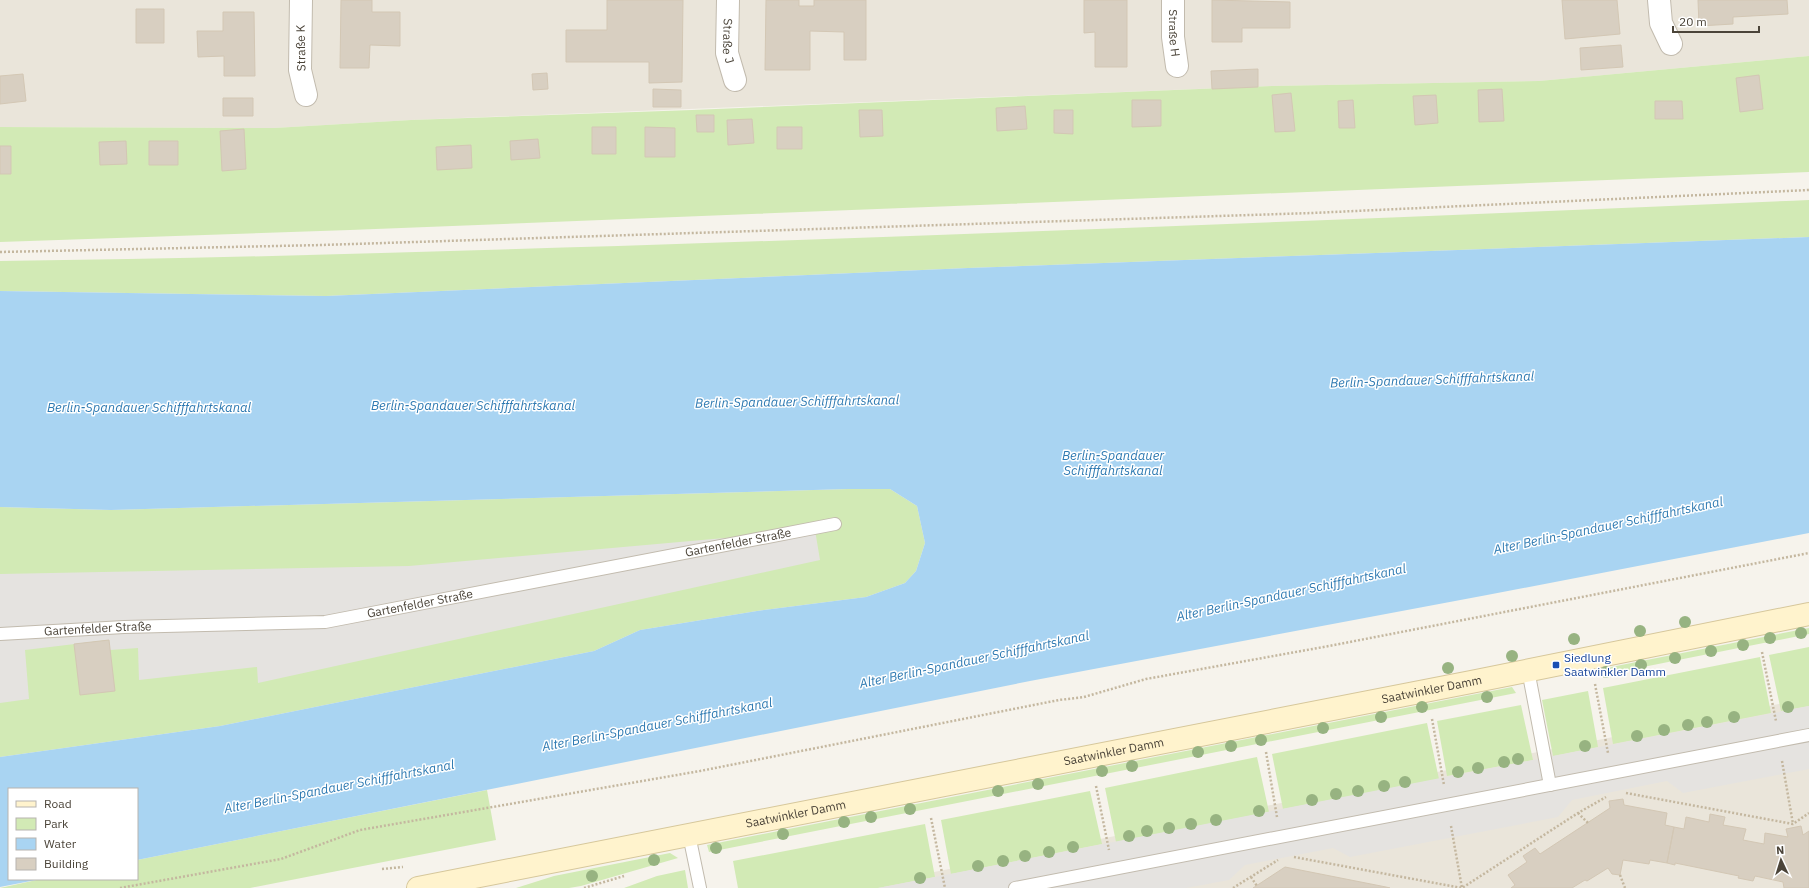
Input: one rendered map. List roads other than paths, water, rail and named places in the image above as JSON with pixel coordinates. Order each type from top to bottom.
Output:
[{"type":"main road","name":"Saatwinkler Damm","points":[[418,888],[1809,614]]},
{"type":"street","name":"Straße K","points":[[302,0],[300,70],[306,95]]},
{"type":"street","name":"Straße J","points":[[728,0],[727,53],[735,80]]},
{"type":"street","name":"Straße H","points":[[1173,0],[1173,37],[1177,66]]},
{"type":"street","points":[[1659,0],[1661,23],[1671,44]]},
{"type":"lane","name":"Gartenfelder Straße","points":[[0,634],[124,627],[325,622],[835,524]]},
{"type":"lane","points":[[1528,670],[1550,785]]},
{"type":"lane","points":[[1015,888],[1809,735]]},
{"type":"lane","points":[[689,835],[700,888]]},
{"type":"water","name":"Berlin-Spandauer Schifffahrtskanal","points":[[1809,237],[1809,533],[1030,681],[138,860],[138,788],[8,788],[8,880],[36,880],[0,887],[0,757],[220,726],[594,651],[640,630],[757,611],[866,597],[905,583],[916,571],[925,543],[917,506],[890,489],[111,510],[0,507],[0,291],[326,296],[968,268]]},
{"type":"place","name":"Siedlung Saatwinkler Damm","points":[[1556,665]]},
{"type":"water label","name":"Alter Berlin-Spandauer Schifffahrtskanal","points":[[1608,525]]},
{"type":"water label","name":"Alter Berlin-Spandauer Schifffahrtskanal","points":[[1291,592]]},
{"type":"water label","name":"Alter Berlin-Spandauer Schifffahrtskanal","points":[[974,659]]},
{"type":"water label","name":"Alter Berlin-Spandauer Schifffahrtskanal","points":[[657,724]]},
{"type":"water label","name":"Alter Berlin-Spandauer Schifffahrtskanal","points":[[339,786]]}]
